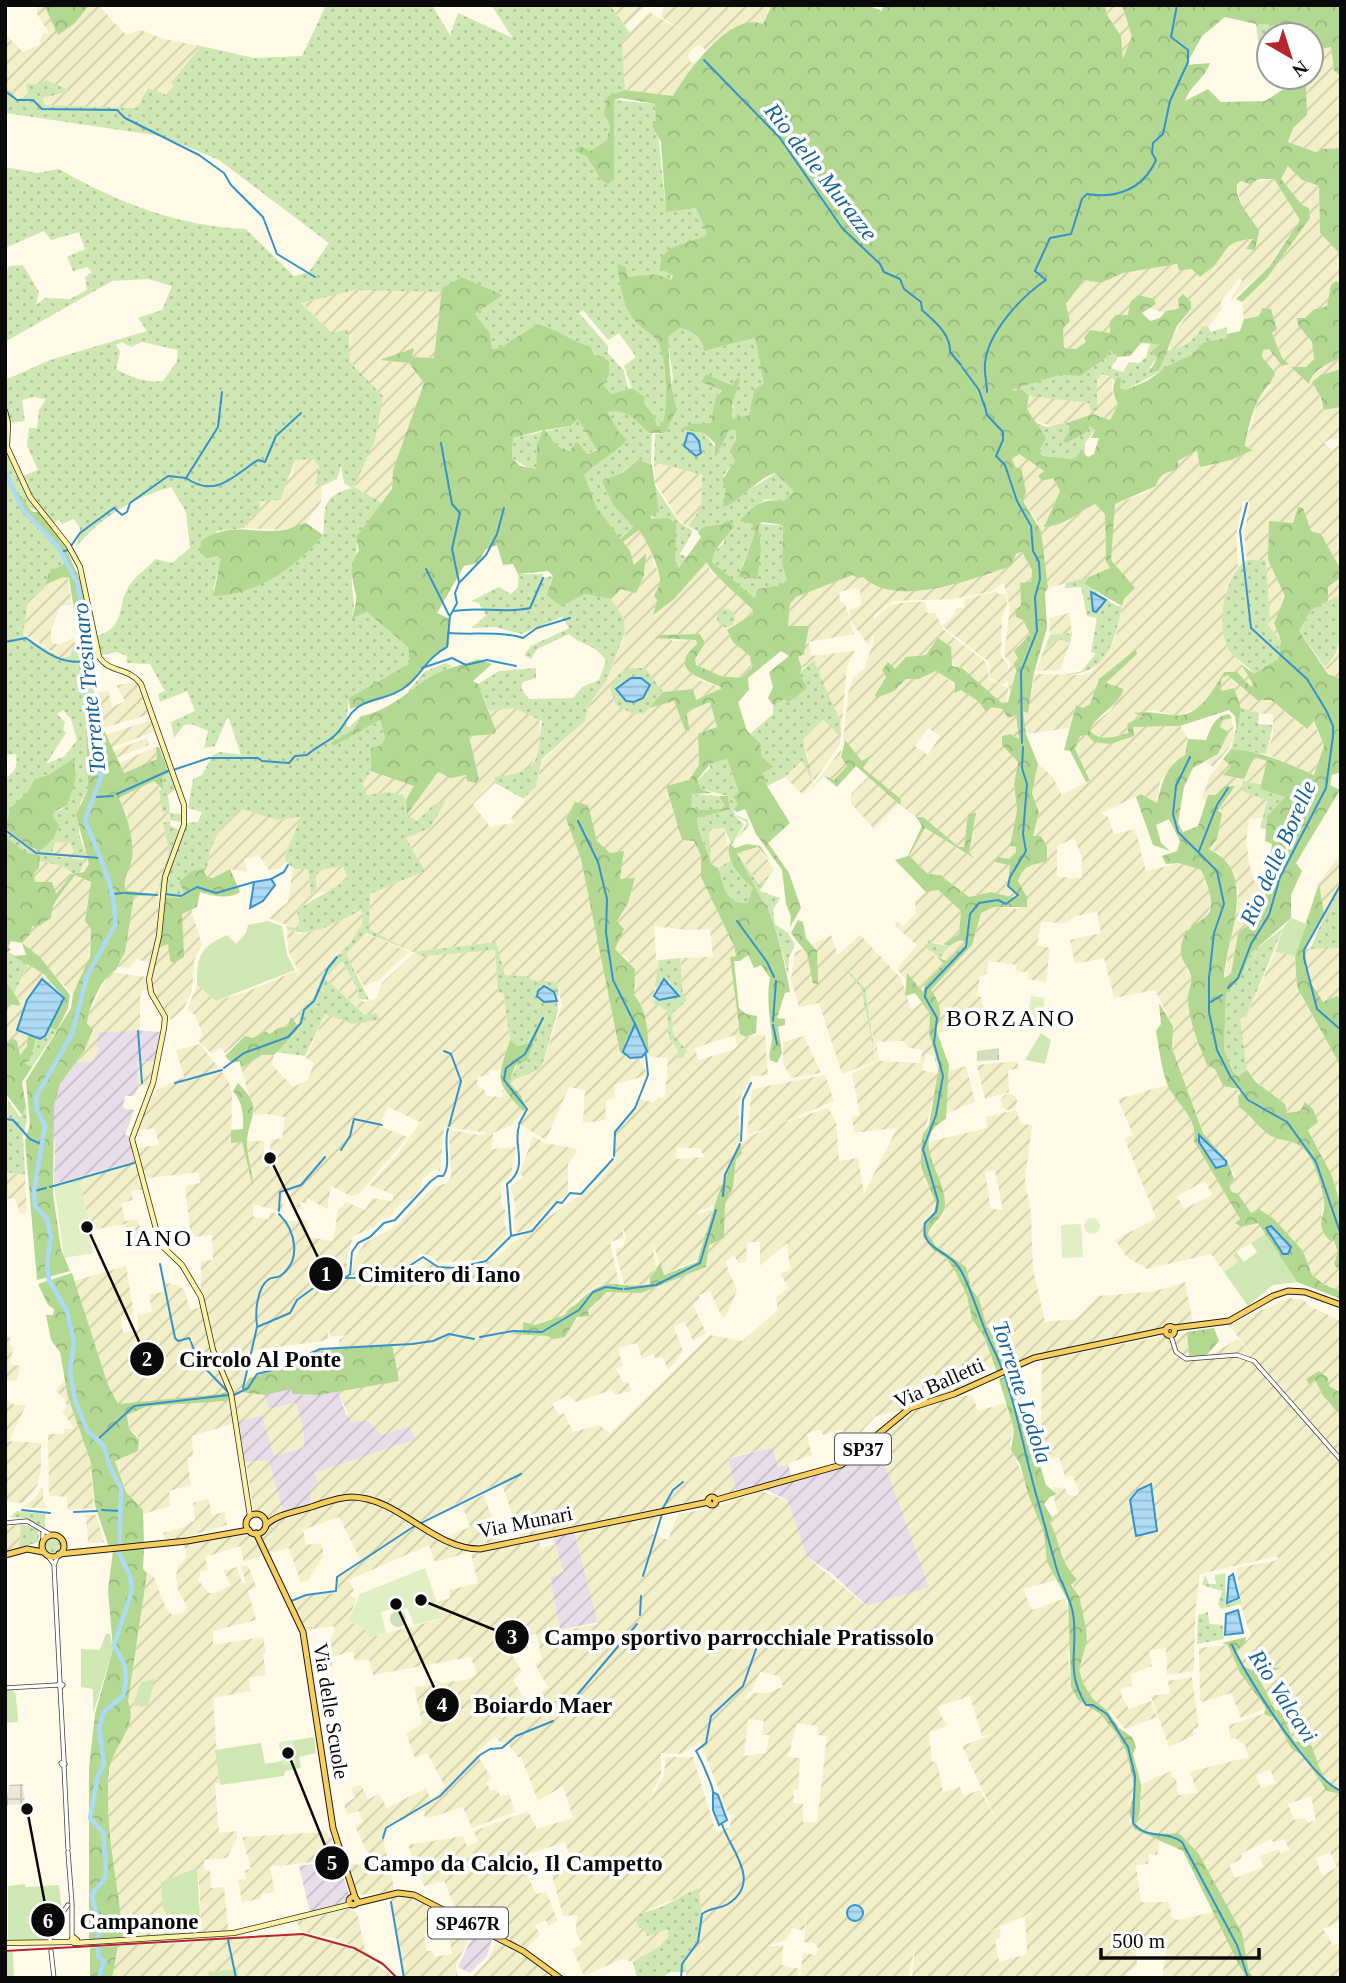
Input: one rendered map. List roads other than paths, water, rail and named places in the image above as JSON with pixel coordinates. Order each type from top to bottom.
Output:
[{"type":"main road","points":[[5,411],[8,423],[6,444],[21,477],[36,506],[68,545],[84,580],[99,657],[107,666],[130,672],[144,688],[185,809],[182,831],[166,873],[159,936],[149,979],[152,993],[165,1017],[164,1028],[153,1083],[132,1139],[160,1244],[181,1265],[198,1292],[214,1350],[232,1395],[250,1506],[249,1523]]},
{"type":"main road","name":"Via Balletti","points":[[716,1500],[841,1465],[858,1454],[906,1410],[954,1394],[1044,1356],[1236,1319],[1284,1292],[1305,1292],[1341,1305]]},
{"type":"main road","name":"Via Munari","points":[[266,1525],[276,1518],[354,1497],[380,1503],[453,1544],[480,1549],[662,1511],[709,1502],[714,1504],[716,1500]]},
{"type":"main road","points":[[249,1523],[259,1532],[266,1525],[250,1506]]},
{"type":"main road","points":[[33,1549],[46,1554],[59,1554],[187,1541],[236,1530],[261,1516]]},
{"type":"main road","name":"Via Munari","points":[[261,1516],[276,1518]]},
{"type":"main road","name":"Via delle Scuole","points":[[259,1532],[303,1632],[333,1828],[353,1899]]},
{"type":"main road","points":[[5,1555],[33,1549],[43,1542],[46,1534],[58,1537],[75,1552]]},
{"type":"main road","points":[[43,1542],[46,1554]]},
{"type":"main road","points":[[59,1554],[63,1543]]},
{"type":"main road","name":"SP467R","points":[[353,1899],[414,1895],[523,1951],[560,1978]]},
{"type":"main road","points":[[5,1943],[60,1944],[73,1940],[86,1943],[112,1942],[234,1933],[342,1907],[353,1899]]},
{"type":"street","points":[[1170,1333],[1176,1352],[1186,1359],[1237,1355],[1254,1360],[1341,1460]]},
{"type":"street","points":[[5,1523],[27,1521],[46,1534]]},
{"type":"street","points":[[46,1554],[54,1565]]},
{"type":"street","points":[[59,1554],[54,1565],[73,1940]]},
{"type":"street","points":[[5,1688],[59,1685]]},
{"type":"street","points":[[50,1940],[52,1927],[70,1907]]},
{"type":"street","points":[[51,1951],[54,1978]]},
{"type":"water","points":[[688,433],[693,434],[699,441],[701,453],[696,456],[684,446]]},
{"type":"water","points":[[1091,592],[1106,600],[1096,612],[1093,611]]},
{"type":"water","points":[[631,678],[641,678],[650,685],[643,698],[634,702],[626,701],[616,689]]},
{"type":"water","points":[[271,879],[275,885],[263,901],[250,908],[254,882]]},
{"type":"water","points":[[42,979],[64,998],[45,1036],[40,1039],[17,1030],[27,1000]]},
{"type":"water","points":[[664,979],[679,996],[659,1000],[654,996]]},
{"type":"water","points":[[544,986],[554,992],[557,1001],[544,1002],[537,996]]},
{"type":"water","points":[[635,1024],[647,1051],[642,1057],[630,1058],[623,1052]]},
{"type":"water","points":[[1199,1135],[1226,1161],[1226,1165],[1216,1168],[1199,1142]]},
{"type":"water","points":[[1271,1226],[1291,1247],[1288,1254],[1283,1254],[1266,1228]]},
{"type":"water","points":[[1151,1484],[1157,1531],[1136,1536],[1130,1500],[1138,1490]]},
{"type":"water","points":[[1233,1574],[1239,1598],[1227,1603],[1229,1577]]},
{"type":"water","points":[[1238,1610],[1243,1633],[1225,1635],[1226,1614]]},
{"type":"water","points":[[713,1792],[718,1795],[727,1820],[719,1825],[713,1810]]},
{"type":"water","points":[[852,1905],[858,1905],[863,1913],[861,1919],[852,1921],[847,1916],[847,1910]]},
{"type":"waterway","name":"Torrente Lodola","points":[[987,392],[987,352],[1007,316],[1046,280],[1035,271],[1050,238],[1071,234],[1082,199],[1087,194],[1109,195],[1128,190],[1144,178],[1156,160],[1152,153],[1153,143],[1163,134],[1170,101],[1188,62],[1188,50],[1171,37],[1177,5]]},
{"type":"waterway","name":"Rio delle Murazze","points":[[704,60],[780,138],[842,228],[880,264],[884,272],[900,279],[904,289],[921,302],[922,310],[945,334],[950,352],[961,365]]},
{"type":"waterway","points":[[5,91],[17,100],[33,100],[42,109],[117,110],[125,118],[199,155],[224,173],[231,185],[263,217],[277,254],[315,277]]},
{"type":"waterway","name":"Rio delle Murazze","points":[[962,367],[979,390],[984,405]]},
{"type":"waterway","points":[[71,546],[80,533],[114,508],[122,515],[127,512],[130,503],[168,476],[186,478],[218,427],[222,392]]},
{"type":"waterway","name":"Torrente Lodola","points":[[984,403],[987,415],[1003,432],[1003,440],[996,456],[1005,465],[1017,501],[1031,526],[1033,551],[1039,562],[1040,579],[1035,597],[1037,631],[1021,672],[1022,743]]},
{"type":"waterway","points":[[186,478],[197,484],[215,486],[258,460],[265,462],[276,436],[301,413]]},
{"type":"waterway","points":[[441,443],[452,504],[460,513],[452,549],[459,582]]},
{"type":"waterway","name":"Torrente Tresinaro","points":[[5,471],[22,509],[58,547],[78,584],[87,653],[86,693],[101,777],[85,820],[106,871],[115,912],[115,925],[87,976],[72,1034],[36,1097],[37,1110],[45,1126],[34,1191],[35,1206],[47,1219],[51,1237],[47,1263],[49,1280],[67,1311],[74,1343],[70,1370],[75,1400],[87,1430],[104,1446],[109,1465],[121,1489],[119,1553],[130,1576],[132,1591],[114,1645],[125,1666],[126,1681],[123,1696],[104,1712],[99,1728],[104,1764],[98,1776],[90,1818],[103,1832],[106,1863],[105,1877],[92,1896],[99,1923],[98,1957],[104,1961],[99,1978]]},
{"type":"waterway","name":"Rio delle Borelle","points":[[1228,988],[1238,978],[1251,944],[1269,915],[1280,877],[1326,788],[1333,736],[1333,726],[1326,710],[1307,679],[1251,628],[1240,531],[1247,503]]},
{"type":"waterway","points":[[173,770],[209,758],[258,758],[262,761],[289,763],[295,756],[307,755],[333,737],[358,707],[408,685],[435,655],[447,647],[450,616],[457,603],[455,593],[459,583],[486,555],[497,534],[504,508]]},
{"type":"waterway","name":"Torrente Tresinaro","points":[[61,552],[68,550]]},
{"type":"waterway","points":[[426,569],[449,615]]},
{"type":"waterway","points":[[454,611],[530,608],[543,578]]},
{"type":"waterway","points":[[448,633],[496,634],[523,638],[537,628],[570,618]]},
{"type":"waterway","points":[[5,642],[26,638],[47,653],[62,659],[87,661]]},
{"type":"waterway","points":[[422,668],[452,658],[466,665],[487,660],[516,666]]},
{"type":"waterway","name":"Torrente Lodola","points":[[1023,747],[1022,768],[1027,784],[1023,834],[1026,851],[1010,877],[1008,886],[1018,895],[1006,904],[998,900],[979,903],[970,914],[966,947],[926,989],[925,997],[937,1018],[934,1043],[943,1076],[936,1115],[923,1149],[938,1201],[936,1212],[925,1223],[924,1232],[930,1244],[953,1260],[962,1273],[1006,1381],[1055,1564],[1073,1613],[1074,1670],[1079,1692],[1086,1705],[1093,1705],[1107,1714],[1128,1747],[1135,1776],[1133,1823],[1144,1831],[1170,1836],[1182,1842],[1237,1945],[1248,1978]]},
{"type":"waterway","points":[[1190,757],[1176,786],[1173,814],[1178,832],[1217,871],[1224,904],[1214,933],[1209,978],[1209,1012],[1217,1050],[1230,1076],[1248,1100],[1287,1122],[1316,1162],[1341,1235]]},
{"type":"waterway","points":[[117,794],[168,771]]},
{"type":"waterway","name":"Rio delle Borelle","points":[[1199,851],[1217,805],[1228,788]]},
{"type":"waterway","points":[[96,797],[113,796]]},
{"type":"waterway","points":[[578,821],[598,862],[607,899],[606,933],[613,980],[635,1024]]},
{"type":"waterway","points":[[5,830],[36,853],[100,858]]},
{"type":"waterway","points":[[271,879],[284,872],[288,865]]},
{"type":"waterway","points":[[165,894],[181,896],[197,887],[216,893],[254,882]]},
{"type":"waterway","points":[[1341,884],[1304,950],[1317,1009],[1341,1030]]},
{"type":"waterway","points":[[113,894],[123,893]]},
{"type":"waterway","points":[[125,893],[157,895]]},
{"type":"waterway","points":[[737,921],[767,962],[774,977]]},
{"type":"waterway","points":[[224,1068],[244,1053],[288,1037],[301,1023],[304,1010],[314,1001],[328,968],[337,957]]},
{"type":"waterway","points":[[773,1021],[776,981]]},
{"type":"waterway","name":"Rio delle Borelle","points":[[1211,1002],[1222,995]]},
{"type":"waterway","points":[[519,1124],[527,1109],[504,1080],[506,1068],[525,1054],[543,1018]]},
{"type":"waterway","points":[[773,1025],[777,1044]]},
{"type":"waterway","points":[[138,1031],[142,1083]]},
{"type":"waterway","points":[[444,1051],[451,1054],[461,1081],[449,1126]]},
{"type":"waterway","points":[[614,1156],[615,1132],[635,1108],[648,1075],[646,1055]]},
{"type":"waterway","points":[[175,1083],[222,1070]]},
{"type":"waterway","points":[[741,1141],[743,1100],[751,1083]]},
{"type":"waterway","points":[[5,1119],[13,1120],[30,1139],[41,1144]]},
{"type":"waterway","points":[[341,1150],[350,1136],[354,1119],[382,1125]]},
{"type":"waterway","points":[[511,1235],[507,1184],[518,1170],[519,1126]]},
{"type":"waterway","points":[[345,1278],[350,1274],[352,1252],[358,1243],[370,1237],[384,1223],[395,1220],[431,1181],[443,1176],[447,1166],[448,1129]]},
{"type":"waterway","points":[[723,1196],[725,1175],[740,1144]]},
{"type":"waterway","points":[[279,1211],[280,1192],[301,1185],[325,1157]]},
{"type":"waterway","points":[[344,1278],[391,1278],[423,1257],[438,1267],[457,1268],[486,1261],[511,1236],[532,1231],[557,1202],[562,1203],[570,1193],[581,1194],[613,1159]]},
{"type":"waterway","points":[[50,1187],[134,1163]]},
{"type":"waterway","points":[[34,1191],[46,1188]]},
{"type":"waterway","points":[[625,1289],[656,1285],[700,1263],[716,1210]]},
{"type":"waterway","points":[[257,1325],[257,1307],[262,1288],[269,1279],[280,1276],[287,1270],[294,1254],[293,1237],[279,1214]]},
{"type":"waterway","points":[[160,1264],[175,1338],[178,1341],[190,1340]]},
{"type":"waterway","points":[[243,1388],[257,1327],[290,1313],[297,1300],[323,1281],[339,1279]]},
{"type":"waterway","points":[[480,1337],[513,1331],[542,1332],[579,1310],[593,1292],[606,1287],[622,1289]]},
{"type":"waterway","points":[[234,1395],[248,1388],[257,1374],[277,1369],[320,1349],[412,1344],[433,1341],[449,1334],[474,1339]]},
{"type":"waterway","points":[[191,1342],[198,1361],[229,1393]]},
{"type":"waterway","points":[[97,1440],[134,1406],[229,1395]]},
{"type":"waterway","points":[[291,1601],[306,1595],[336,1591],[337,1577],[413,1527],[521,1474]]},
{"type":"waterway","points":[[663,1508],[673,1490],[683,1482]]},
{"type":"waterway","points":[[22,1510],[50,1513]]},
{"type":"waterway","points":[[102,1510],[121,1511]]},
{"type":"waterway","points":[[74,1512],[97,1511]]},
{"type":"waterway","points":[[643,1576],[662,1514]]},
{"type":"waterway","points":[[640,1615],[641,1596]]},
{"type":"waterway","points":[[561,1714],[637,1624]]},
{"type":"waterway","name":"Rio Valcavi","points":[[1232,1645],[1280,1726],[1313,1768],[1341,1791]]},
{"type":"waterway","points":[[713,1792],[696,1751],[706,1743],[711,1716],[743,1686],[756,1649]]},
{"type":"waterway","points":[[480,1755],[490,1749],[502,1748],[516,1736],[553,1721]]},
{"type":"waterway","points":[[383,1838],[386,1828],[440,1796],[479,1756]]},
{"type":"waterway","points":[[681,1978],[682,1964],[698,1942],[702,1914],[728,1904],[738,1895],[743,1885],[741,1865],[722,1824]]},
{"type":"waterway","points":[[391,1902],[404,1978]]},
{"type":"waterway","points":[[228,1940],[236,1978]]},
{"type":"railway","points":[[5,1951],[303,1934],[354,1948],[383,1964],[397,1978]]},
{"type":"place","name":"Cimitero di Iano","points":[[270,1158]]},
{"type":"place","name":"Circolo Al Ponte","points":[[87,1227]]},
{"type":"place","name":"Campo sportivo parrocchiale Pratissolo","points":[[421,1600]]},
{"type":"place","name":"Boiardo Maer","points":[[396,1604]]},
{"type":"place","name":"Campo da Calcio, Il Campetto","points":[[288,1753]]},
{"type":"place","name":"Campanone","points":[[27,1809]]},
{"type":"district","name":"BORZANO","points":[[1011,1018]]},
{"type":"district","name":"IANO","points":[[159,1238]]}]
